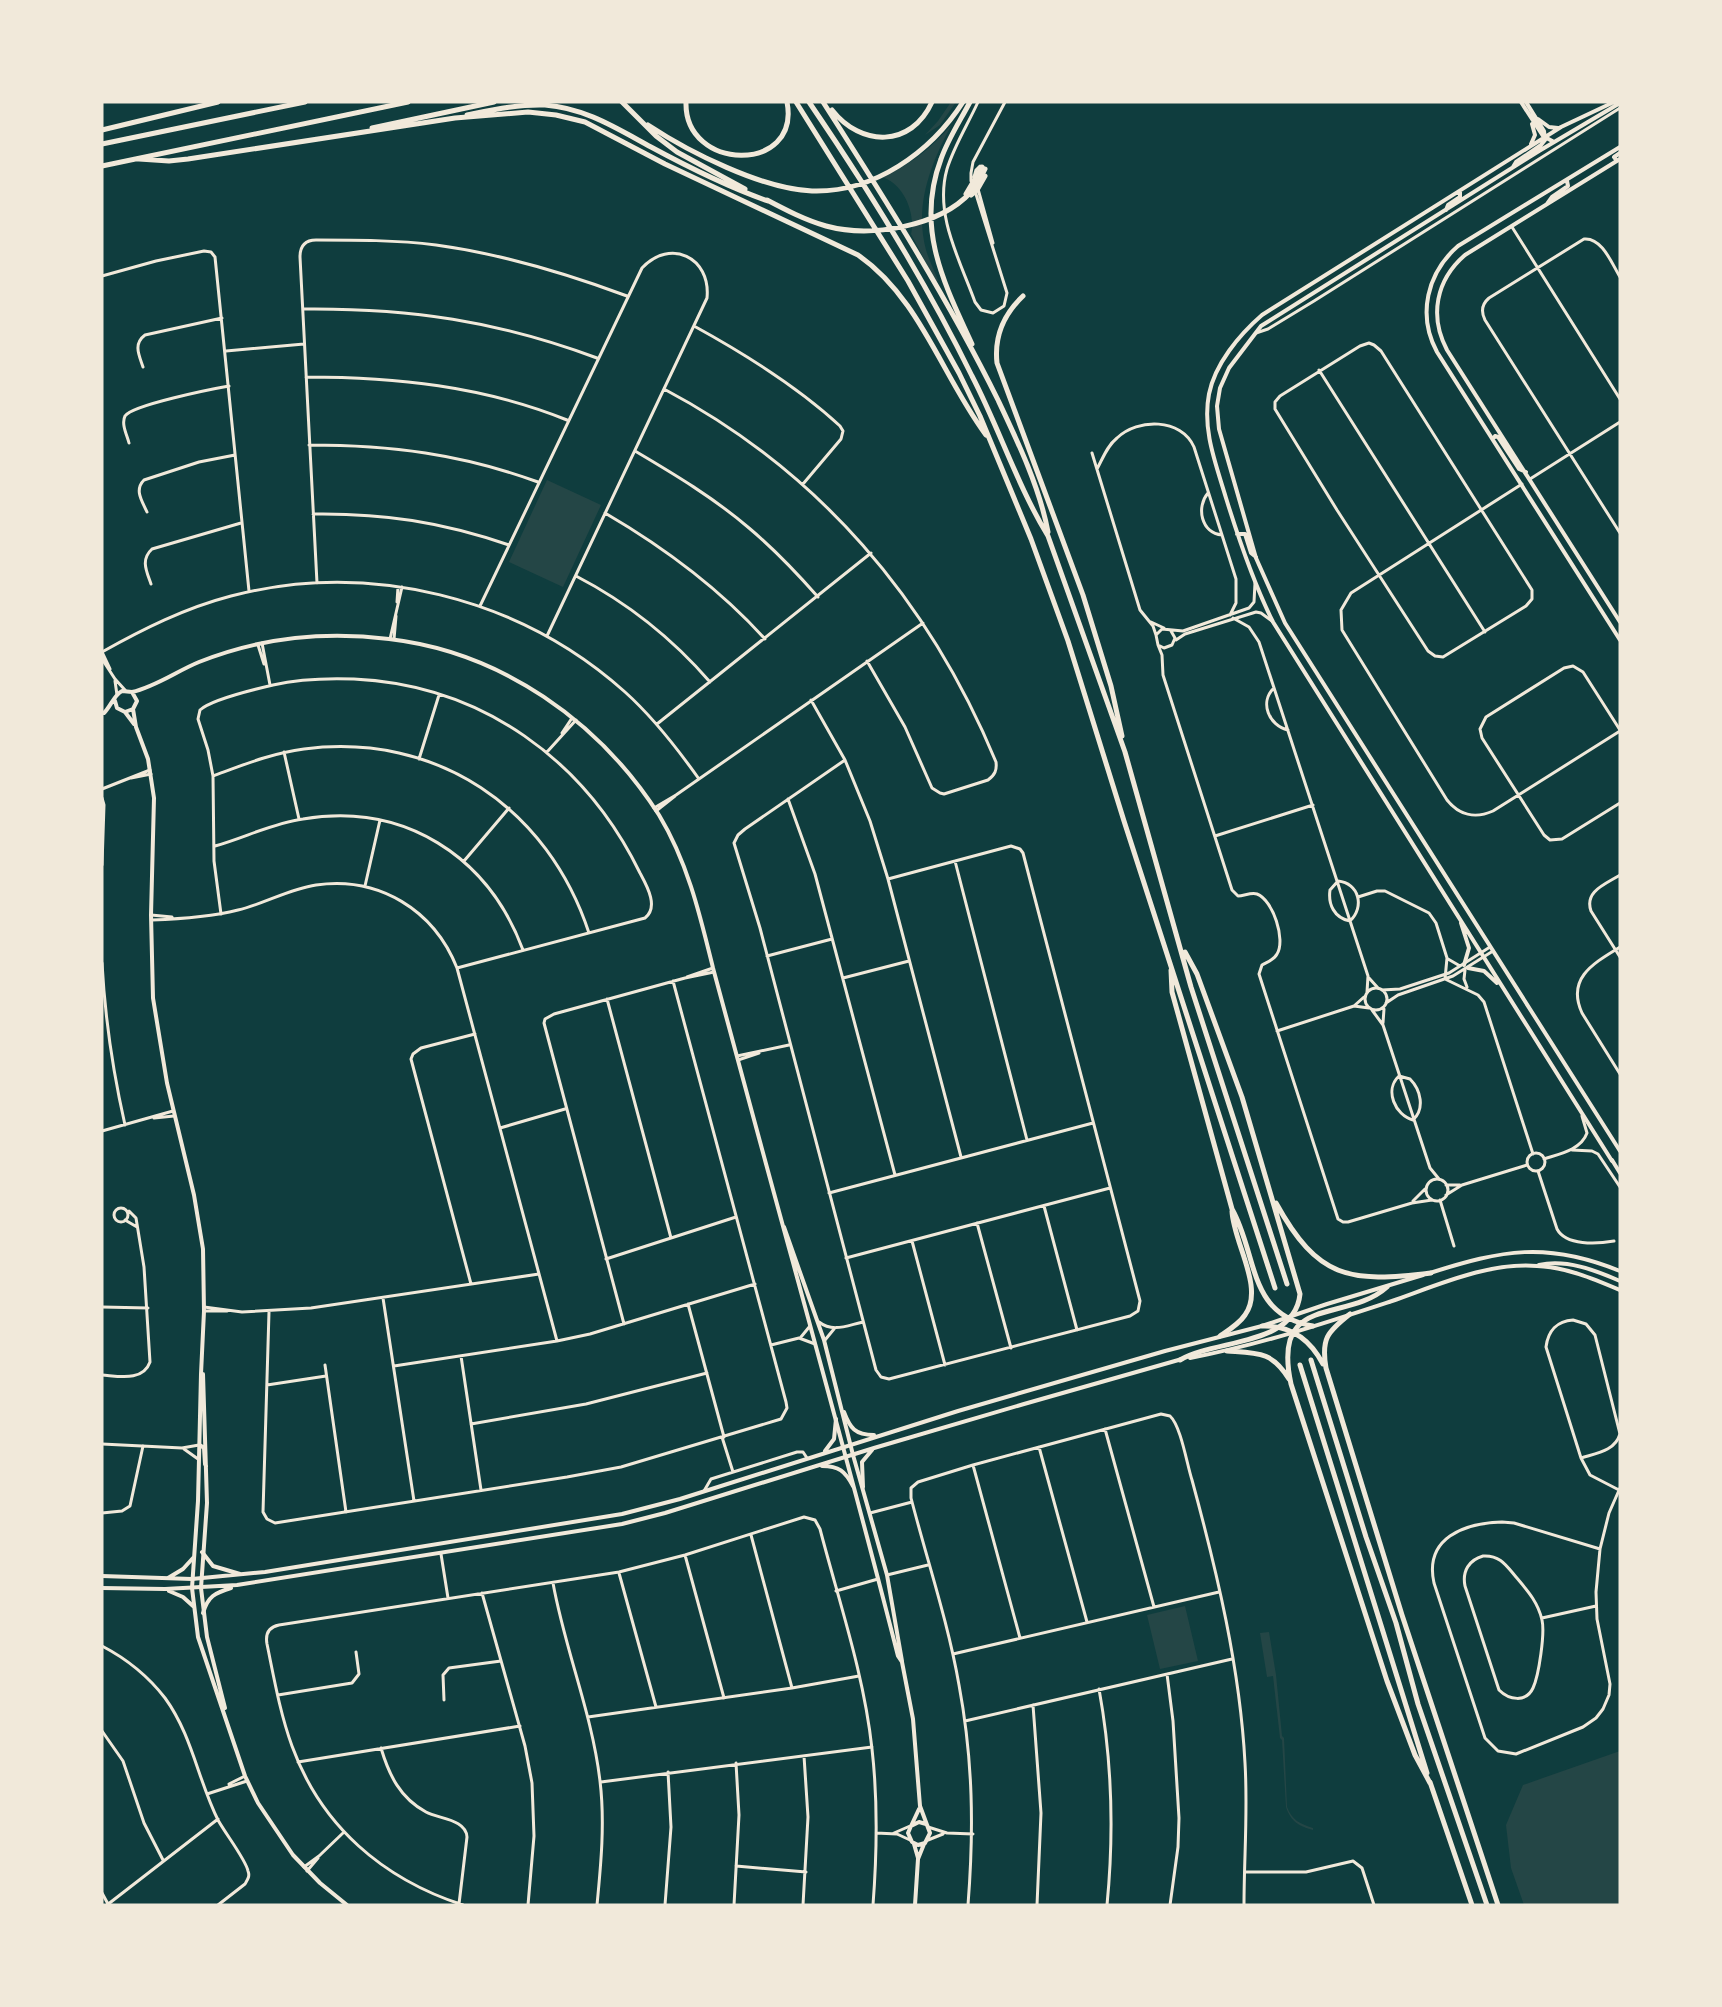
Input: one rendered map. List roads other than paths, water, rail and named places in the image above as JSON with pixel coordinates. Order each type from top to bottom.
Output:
[{"type":"highway","points":[[102,130],[218,102]]},
{"type":"highway","points":[[102,144],[305,102]]},
{"type":"highway","points":[[102,166],[408,102]]},
{"type":"highway","points":[[347,134],[494,102]]},
{"type":"highway","points":[[622,102],[656,136],[677,152],[770,202]]},
{"type":"highway","points":[[686,102],[690,123],[705,143],[720,152],[743,156],[764,152],[779,140],[788,118],[787,102]]},
{"type":"highway","points":[[796,102],[908,281],[959,374],[981,416],[988,439],[1035,549],[1068,641],[1275,1288]]},
{"type":"highway","points":[[809,102],[880,210],[921,280],[972,374],[1035,514],[1048,536]]},
{"type":"highway","points":[[825,102],[848,127],[862,134],[878,137],[894,136],[914,126],[924,116],[932,102]]},
{"type":"highway","points":[[825,102],[887,201],[982,368]]},
{"type":"highway","points":[[637,117],[679,143],[730,167],[778,185],[819,191],[862,183],[900,165],[930,142],[950,121],[963,102]]},
{"type":"highway","points":[[970,102],[938,166],[932,190],[930,218],[934,251],[940,272],[1024,460],[1042,510],[1048,536],[1125,752],[1191,987],[1287,1284]]},
{"type":"highway","points":[[139,159],[159,161],[188,159],[544,105],[573,110],[603,120],[669,156],[809,220],[828,226],[868,231],[886,230],[918,223],[942,212],[964,198],[973,189],[984,168]]},
{"type":"highway","points":[[454,118],[528,112],[556,114],[585,122],[665,164],[858,255],[880,272],[899,294],[988,439]]},
{"type":"highway","points":[[1023,296],[1009,311],[999,331],[996,347],[997,363],[1083,596],[1111,687],[1125,752]]},
{"type":"highway","points":[[1180,1360],[1189,1355],[1281,1327],[1298,1306],[1299,1289],[1230,1065],[1197,974],[1181,946]]},
{"type":"highway","points":[[1171,965],[1172,993],[1251,1283],[1252,1301],[1248,1312],[1241,1321],[1220,1336]]},
{"type":"highway","points":[[1270,1191],[1295,1235],[1312,1254],[1330,1266],[1346,1273],[1372,1278],[1431,1273]]},
{"type":"highway","points":[[1232,1209],[1259,1286],[1271,1304],[1290,1318],[1313,1326]]},
{"type":"highway","points":[[1388,1287],[1372,1297],[1315,1315],[1300,1323],[1290,1342],[1287,1357],[1291,1384],[1387,1682],[1415,1755],[1430,1783]]},
{"type":"highway","points":[[1350,1314],[1332,1328],[1326,1338],[1324,1350],[1326,1368],[1408,1636],[1498,1905]]},
{"type":"highway","points":[[1262,1326],[1281,1327],[1294,1332],[1311,1344],[1326,1368]]},
{"type":"highway","points":[[1227,1351],[1258,1353],[1270,1358],[1281,1367],[1291,1384]]},
{"type":"highway","points":[[1311,1360],[1366,1537],[1396,1623],[1418,1704],[1486,1905]]},
{"type":"highway","points":[[1300,1365],[1430,1783],[1472,1905]]},
{"type":"street","points":[[978,102],[948,167],[944,186],[944,208],[951,238],[975,302],[981,310],[990,313],[1000,311],[1007,299],[1007,293],[974,175],[984,168]]},
{"type":"street","points":[[994,246],[970,173],[973,162],[1005,102]]},
{"type":"street","points":[[1523,102],[1545,138],[1555,142]]},
{"type":"street","points":[[1614,102],[1562,127],[1294,293],[1252,323],[1225,358],[1214,378],[1209,396],[1208,431],[1237,534],[1273,622],[1620,1172]]},
{"type":"street","points":[[1620,103],[1269,321],[1255,332],[1222,380],[1217,406],[1219,429],[1256,558],[1285,623],[1620,1151]]},
{"type":"street","points":[[1255,332],[1268,329],[1314,302],[1620,108]]},
{"type":"street","points":[[1531,115],[1549,127],[1562,127]]},
{"type":"street","points":[[1528,148],[1535,135],[1531,115]]},
{"type":"street","points":[[1513,168],[1517,161],[1541,145],[1545,138]]},
{"type":"street","points":[[1620,147],[1464,242],[1445,259],[1432,280],[1427,298],[1427,326],[1440,358],[1620,640]]},
{"type":"street","points":[[1620,153],[1614,157],[1619,161],[1470,251],[1454,264],[1442,282],[1437,302],[1439,332],[1447,350],[1527,472],[1620,622]]},
{"type":"street","points":[[1547,205],[1552,197],[1568,186],[1567,181]]},
{"type":"street","points":[[1445,211],[1460,197],[1460,191]]},
{"type":"street","points":[[1512,227],[1620,399]]},
{"type":"street","points":[[1619,531],[1482,313],[1483,306],[1489,298],[1584,239],[1593,240],[1600,246],[1620,277]]},
{"type":"street","points":[[317,583],[300,257],[302,246],[310,240],[357,240],[459,249],[534,265],[627,296]]},
{"type":"street","points":[[102,276],[187,254],[207,251],[213,254],[216,261],[226,351],[249,591]]},
{"type":"street","points":[[480,606],[567,420],[642,268],[648,261],[664,253],[682,254],[698,264],[707,280],[707,298],[547,636]]},
{"type":"street","points":[[304,309],[399,311],[458,319],[519,333],[597,358]]},
{"type":"street","points":[[143,367],[138,346],[139,341],[145,335],[222,318]]},
{"type":"street","points":[[694,326],[764,368],[840,426],[843,431],[842,439],[803,484]]},
{"type":"street","points":[[226,351],[304,344]]},
{"type":"street","points":[[1364,344],[1374,345],[1381,351],[1532,590],[1532,599],[1526,606],[1443,657],[1435,656],[1428,651],[1275,409],[1275,402],[1280,396],[1319,370],[1364,344]]},
{"type":"street","points":[[1319,370],[1485,633]]},
{"type":"street","points":[[306,377],[381,378],[446,386],[521,404],[567,420]]},
{"type":"street","points":[[129,443],[123,421],[129,412],[168,400],[229,386]]},
{"type":"street","points":[[664,389],[723,423],[777,462],[803,484],[871,553],[923,623],[963,690],[994,757],[996,772],[988,780],[944,794],[935,791],[929,783],[902,719],[867,661]]},
{"type":"street","points":[[1530,478],[1620,422]]},
{"type":"street","points":[[1097,469],[1112,443],[1125,431],[1142,425],[1164,425],[1180,430],[1190,439],[1236,579],[1236,601],[1231,617]]},
{"type":"street","points":[[1493,440],[1495,436],[1498,437],[1519,469],[1527,472]]},
{"type":"street","points":[[309,445],[387,447],[440,454],[491,466],[538,482]]},
{"type":"street","points":[[635,450],[700,491],[750,528],[792,568],[818,597]]},
{"type":"street","points":[[1092,453],[1140,610],[1156,635],[1162,657],[1163,675],[1233,893],[1241,896],[1252,893],[1259,895],[1268,904],[1276,920],[1280,939],[1279,951],[1275,957],[1262,965],[1259,972],[1338,1219],[1348,1222],[1412,1203],[1440,1200],[1462,1185]]},
{"type":"street","points":[[147,512],[139,490],[144,480],[199,462],[235,455]]},
{"type":"street","points":[[1522,484],[1351,593],[1343,604],[1340,624],[1345,636],[1451,805],[1474,816],[1493,811],[1518,796],[1620,731],[1583,672],[1572,666],[1564,668],[1486,717],[1481,724],[1482,738],[1518,796],[1544,835],[1554,842],[1620,803]]},
{"type":"street","points":[[1208,493],[1202,505],[1202,518],[1213,532],[1222,535]]},
{"type":"street","points":[[605,513],[657,544],[690,568],[734,606],[765,639]]},
{"type":"street","points":[[313,514],[374,515],[419,520],[465,530],[508,544]]},
{"type":"street","points":[[151,584],[145,557],[152,549],[241,524]]},
{"type":"street","points":[[1237,534],[1245,534],[1251,552],[1256,558]]},
{"type":"street","points":[[657,724],[871,553]]},
{"type":"street","points":[[576,576],[640,615],[682,652],[710,682]]},
{"type":"street","points":[[110,671],[102,652],[172,616],[249,591],[283,585],[345,582],[400,587],[440,594],[480,606],[547,636],[611,680],[657,724],[699,779]]},
{"type":"street","points":[[1162,657],[1174,641],[1185,634],[1251,607],[1254,602],[1255,582]]},
{"type":"street","points":[[392,639],[400,587]]},
{"type":"street","points":[[1236,601],[1245,610]]},
{"type":"street","points":[[1149,621],[1171,631],[1183,631],[1251,613],[1262,613],[1273,622]]},
{"type":"street","points":[[1251,613],[1248,621],[1249,627],[1259,642],[1368,976],[1365,1004],[1383,1025],[1430,1168],[1446,1185],[1462,1185],[1527,1165]]},
{"type":"street","points":[[1231,617],[1249,627]]},
{"type":"street","points":[[655,809],[923,623]]},
{"type":"street","points":[[1156,635],[1159,630],[1165,628]]},
{"type":"street","points":[[1171,631],[1174,641]]},
{"type":"street","points":[[102,659],[115,679],[125,690],[132,692],[150,686],[202,661],[280,639],[324,635],[392,639],[437,648],[492,668],[537,692],[574,719],[615,757],[655,809],[676,847],[691,884],[902,1662],[914,1729],[920,1806],[930,1833],[918,1859],[915,1905]]},
{"type":"street","points":[[260,643],[270,686]]},
{"type":"street","points":[[1158,645],[1164,648],[1170,647]]},
{"type":"street","points":[[103,714],[115,701],[117,695],[115,679]]},
{"type":"street","points":[[221,914],[214,846],[213,776],[198,715],[204,707],[270,686],[313,679],[395,683],[439,695],[496,718],[547,752],[585,789],[602,810],[631,854],[652,904],[649,915],[640,920],[457,968]]},
{"type":"street","points":[[150,686],[137,700],[133,709],[136,727],[151,772],[154,812],[151,918],[153,997],[173,1113],[198,1213],[203,1249],[204,1309],[200,1445],[192,1579],[193,1606],[202,1654],[247,1778],[274,1829],[305,1869],[347,1905]]},
{"type":"street","points":[[1274,688],[1268,696],[1268,713],[1275,724],[1288,730]]},
{"type":"street","points":[[117,695],[125,690]]},
{"type":"street","points":[[132,692],[137,700]]},
{"type":"street","points":[[418,759],[439,695]]},
{"type":"street","points":[[811,700],[845,760],[870,821],[888,879],[961,1157]]},
{"type":"street","points":[[115,701],[120,710]]},
{"type":"street","points":[[125,712],[133,709]]},
{"type":"street","points":[[103,714],[120,710],[125,712],[136,727]]},
{"type":"street","points":[[547,752],[574,719]]},
{"type":"street","points":[[213,776],[284,752],[323,747],[362,747],[418,759],[466,779],[509,808],[539,838],[564,874],[589,933]]},
{"type":"street","points":[[284,752],[299,819]]},
{"type":"street","points":[[845,760],[745,829],[735,839],[735,848],[863,1322],[878,1374],[885,1379],[1011,1348],[1134,1314],[1140,1306],[1025,857],[1020,849],[1006,847],[888,879]]},
{"type":"street","points":[[102,789],[151,772]]},
{"type":"street","points":[[102,798],[104,805],[102,865]]},
{"type":"street","points":[[788,800],[815,874],[895,1175]]},
{"type":"street","points":[[1215,836],[1313,805]]},
{"type":"street","points":[[464,861],[509,808]]},
{"type":"street","points":[[214,846],[299,819],[341,815],[363,816],[418,832],[464,861],[489,888],[510,919],[523,951]]},
{"type":"street","points":[[365,886],[380,820]]},
{"type":"street","points":[[955,861],[1027,1140]]},
{"type":"street","points":[[1620,875],[1593,892],[1589,903],[1591,911],[1620,957]]},
{"type":"street","points":[[1338,881],[1349,884],[1355,889],[1358,897],[1358,910],[1350,921]]},
{"type":"street","points":[[1338,881],[1330,890],[1330,902],[1338,916],[1350,921]]},
{"type":"street","points":[[151,918],[221,914],[248,908],[315,885],[348,884],[365,886],[403,901],[425,918],[441,937],[457,968],[557,1341]]},
{"type":"street","points":[[1358,897],[1385,891],[1425,910],[1436,923],[1447,958],[1445,977]]},
{"type":"street","points":[[1461,922],[1469,948],[1464,979],[1467,989]]},
{"type":"street","points":[[766,956],[832,939]]},
{"type":"street","points":[[1620,947],[1591,966],[1581,977],[1577,992],[1582,1013],[1620,1074]]},
{"type":"street","points":[[1354,1006],[1379,1010],[1398,995],[1445,977],[1492,949]]},
{"type":"street","points":[[1447,958],[1453,964],[1484,970],[1506,993]]},
{"type":"street","points":[[843,978],[909,961]]},
{"type":"street","points":[[102,963],[103,1003],[114,1076],[125,1125]]},
{"type":"street","points":[[624,1324],[565,1109],[545,1028],[545,1018],[714,970]]},
{"type":"street","points":[[1368,976],[1387,997],[1383,1025]]},
{"type":"street","points":[[1277,1031],[1354,1006],[1372,988],[1396,990],[1445,977],[1480,997],[1486,1005],[1533,1154]]},
{"type":"street","points":[[270,1311],[263,1508],[267,1519],[275,1523],[621,1467],[781,1419],[787,1408],[786,1402],[673,981]]},
{"type":"street","points":[[607,999],[671,1238]]},
{"type":"street","points":[[471,1284],[411,1059],[416,1050],[475,1034]]},
{"type":"street","points":[[737,1058],[789,1045]]},
{"type":"street","points":[[1399,1076],[1393,1085],[1394,1101],[1400,1113],[1413,1120]]},
{"type":"street","points":[[1399,1076],[1407,1077],[1413,1082],[1419,1094],[1421,1108],[1413,1120]]},
{"type":"street","points":[[500,1128],[565,1109]]},
{"type":"street","points":[[1544,1159],[1570,1150],[1582,1142],[1587,1133],[1580,1110]]},
{"type":"street","points":[[102,1131],[173,1113]]},
{"type":"street","points":[[829,1193],[1093,1123]]},
{"type":"street","points":[[1570,1150],[1592,1150],[1598,1154],[1620,1187]]},
{"type":"street","points":[[1533,1154],[1539,1154],[1544,1159],[1544,1165],[1538,1171],[1531,1170],[1527,1165],[1528,1158],[1533,1154]]},
{"type":"street","points":[[1430,1168],[1427,1195],[1432,1200]]},
{"type":"street","points":[[1538,1171],[1561,1236],[1593,1243],[1614,1241]]},
{"type":"street","points":[[1412,1203],[1432,1180],[1439,1179]]},
{"type":"street","points":[[1446,1185],[1446,1196]]},
{"type":"street","points":[[846,1258],[1110,1188]]},
{"type":"street","points":[[1440,1200],[1454,1246]]},
{"type":"street","points":[[1044,1206],[1077,1330]]},
{"type":"street","points":[[102,1376],[135,1376],[148,1367],[150,1357],[148,1308],[136,1218],[129,1211],[121,1209],[114,1214],[116,1221],[125,1220],[137,1227]]},
{"type":"street","points":[[125,1220],[129,1216],[129,1211]]},
{"type":"street","points":[[606,1259],[736,1217]]},
{"type":"street","points":[[977,1223],[1011,1348]]},
{"type":"street","points":[[783,1225],[819,1322],[844,1412],[853,1455],[887,1575],[902,1662]]},
{"type":"street","points":[[912,1241],[945,1365]]},
{"type":"street","points":[[102,1576],[201,1579],[265,1572],[593,1520],[651,1507],[880,1434],[1290,1318],[1330,1303],[1491,1255],[1537,1251],[1582,1257],[1620,1270]]},
{"type":"street","points":[[102,1588],[165,1589],[237,1585],[597,1529],[643,1519],[874,1448],[1180,1360],[1227,1351],[1294,1332],[1468,1276],[1505,1267],[1570,1264],[1620,1281]]},
{"type":"street","points":[[1538,1266],[1583,1275],[1620,1292]]},
{"type":"street","points":[[204,1309],[270,1311],[311,1308],[539,1274]]},
{"type":"street","points":[[394,1366],[557,1341],[624,1324],[755,1284]]},
{"type":"street","points":[[383,1298],[414,1501]]},
{"type":"street","points":[[688,1304],[733,1472]]},
{"type":"street","points":[[102,1307],[148,1308]]},
{"type":"street","points":[[1581,1458],[1611,1448],[1618,1439],[1619,1428],[1595,1335],[1592,1329],[1580,1321],[1566,1321],[1554,1327],[1549,1333],[1546,1347],[1581,1458],[1590,1475],[1619,1489],[1609,1513],[1600,1549],[1596,1606],[1610,1684],[1608,1700],[1600,1714],[1583,1727],[1523,1752],[1510,1754],[1493,1748],[1482,1731],[1434,1583],[1432,1569],[1437,1551],[1447,1537],[1457,1531],[1488,1522],[1514,1523],[1600,1549]]},
{"type":"street","points":[[819,1322],[835,1328],[863,1322]]},
{"type":"street","points":[[771,1346],[799,1338],[810,1325]]},
{"type":"street","points":[[824,1340],[835,1328]]},
{"type":"street","points":[[799,1338],[816,1344]]},
{"type":"street","points":[[461,1355],[481,1490]]},
{"type":"street","points":[[325,1365],[346,1512]]},
{"type":"street","points":[[202,1370],[207,1503],[201,1588],[203,1613],[228,1724]]},
{"type":"street","points":[[471,1424],[586,1404],[707,1373]]},
{"type":"street","points":[[267,1385],[326,1376]]},
{"type":"street","points":[[844,1412],[850,1426],[856,1432],[863,1435],[880,1434]]},
{"type":"street","points":[[968,1905],[973,1834],[971,1777],[965,1721],[953,1654],[912,1502],[911,1488],[925,1479],[1156,1415],[1170,1416],[1177,1428],[1219,1592],[1232,1659],[1245,1764],[1244,1905]]},
{"type":"street","points":[[822,1453],[834,1439],[836,1419]]},
{"type":"street","points":[[1106,1429],[1154,1607]]},
{"type":"street","points":[[102,1444],[183,1448],[200,1445]]},
{"type":"street","points":[[200,1445],[204,1448],[207,1467]]},
{"type":"street","points":[[102,1513],[118,1513],[130,1506],[143,1446]]},
{"type":"street","points":[[1039,1447],[1087,1622]]},
{"type":"street","points":[[183,1448],[192,1452],[199,1460]]},
{"type":"street","points":[[863,1487],[862,1462],[874,1448]]},
{"type":"street","points":[[704,1491],[710,1480],[733,1472],[797,1452],[803,1452],[807,1458]]},
{"type":"street","points":[[973,1465],[1020,1638]]},
{"type":"street","points":[[818,1466],[833,1466],[841,1469],[854,1486]]},
{"type":"street","points":[[870,1513],[912,1502]]},
{"type":"street","points":[[381,1748],[391,1778],[404,1796],[432,1815],[464,1827],[467,1837],[461,1904],[409,1881],[378,1861],[343,1833],[317,1798],[298,1762],[286,1730],[267,1644],[267,1633],[274,1626],[619,1572],[685,1555],[799,1519],[810,1518],[818,1524],[859,1676],[872,1747],[876,1833],[873,1905]]},
{"type":"street","points":[[751,1535],[792,1688]]},
{"type":"street","points":[[202,1552],[213,1566],[241,1574]]},
{"type":"street","points":[[441,1554],[448,1598]]},
{"type":"street","points":[[685,1555],[724,1698]]},
{"type":"street","points":[[1483,1556],[1500,1558],[1530,1594],[1542,1618],[1542,1641],[1534,1687],[1531,1692],[1521,1698],[1509,1698],[1496,1685],[1465,1586],[1464,1574],[1469,1564],[1483,1556]]},
{"type":"street","points":[[167,1578],[183,1569],[193,1558]]},
{"type":"street","points":[[887,1575],[928,1565]]},
{"type":"street","points":[[619,1572],[656,1707]]},
{"type":"street","points":[[836,1591],[879,1579]]},
{"type":"street","points":[[552,1583],[588,1717],[601,1782],[602,1827],[597,1905]]},
{"type":"street","points":[[203,1613],[212,1594],[237,1585]]},
{"type":"street","points":[[165,1589],[183,1597],[193,1606]]},
{"type":"street","points":[[953,1654],[1219,1592]]},
{"type":"street","points":[[482,1593],[530,1769],[534,1803],[534,1848],[528,1905]]},
{"type":"street","points":[[1542,1618],[1596,1606]]},
{"type":"street","points":[[102,1646],[131,1664],[166,1700],[183,1728],[218,1819],[248,1869],[248,1880],[218,1905]]},
{"type":"street","points":[[278,1695],[352,1683],[359,1674],[356,1652]]},
{"type":"street","points":[[965,1721],[1232,1659]]},
{"type":"street","points":[[444,1700],[443,1675],[448,1668],[501,1661]]},
{"type":"street","points":[[1167,1674],[1173,1720],[1179,1818],[1170,1905]]},
{"type":"street","points":[[588,1717],[792,1688],[859,1676]]},
{"type":"street","points":[[1099,1689],[1106,1737],[1111,1814],[1107,1905]]},
{"type":"street","points":[[1033,1705],[1041,1813],[1037,1905]]},
{"type":"street","points":[[298,1762],[520,1726]]},
{"type":"street","points":[[102,1731],[123,1761],[144,1823],[163,1860]]},
{"type":"street","points":[[601,1782],[872,1747]]},
{"type":"street","points":[[803,1905],[808,1818],[804,1756]]},
{"type":"street","points":[[734,1905],[739,1815],[736,1763]]},
{"type":"street","points":[[665,1905],[671,1827],[668,1772]]},
{"type":"street","points":[[207,1794],[247,1778]]},
{"type":"street","points":[[918,1859],[908,1833],[920,1806]]},
{"type":"street","points":[[102,1893],[107,1904],[218,1819]]},
{"type":"street","points":[[876,1833],[892,1833],[919,1822],[947,1833],[973,1834]]},
{"type":"street","points":[[305,1869],[343,1833]]},
{"type":"street","points":[[892,1833],[912,1842],[927,1841],[947,1833]]},
{"type":"street","points":[[1245,1872],[1305,1872],[1353,1861],[1362,1868],[1374,1905]]},
{"type":"street","points":[[736,1866],[806,1872]]}]
